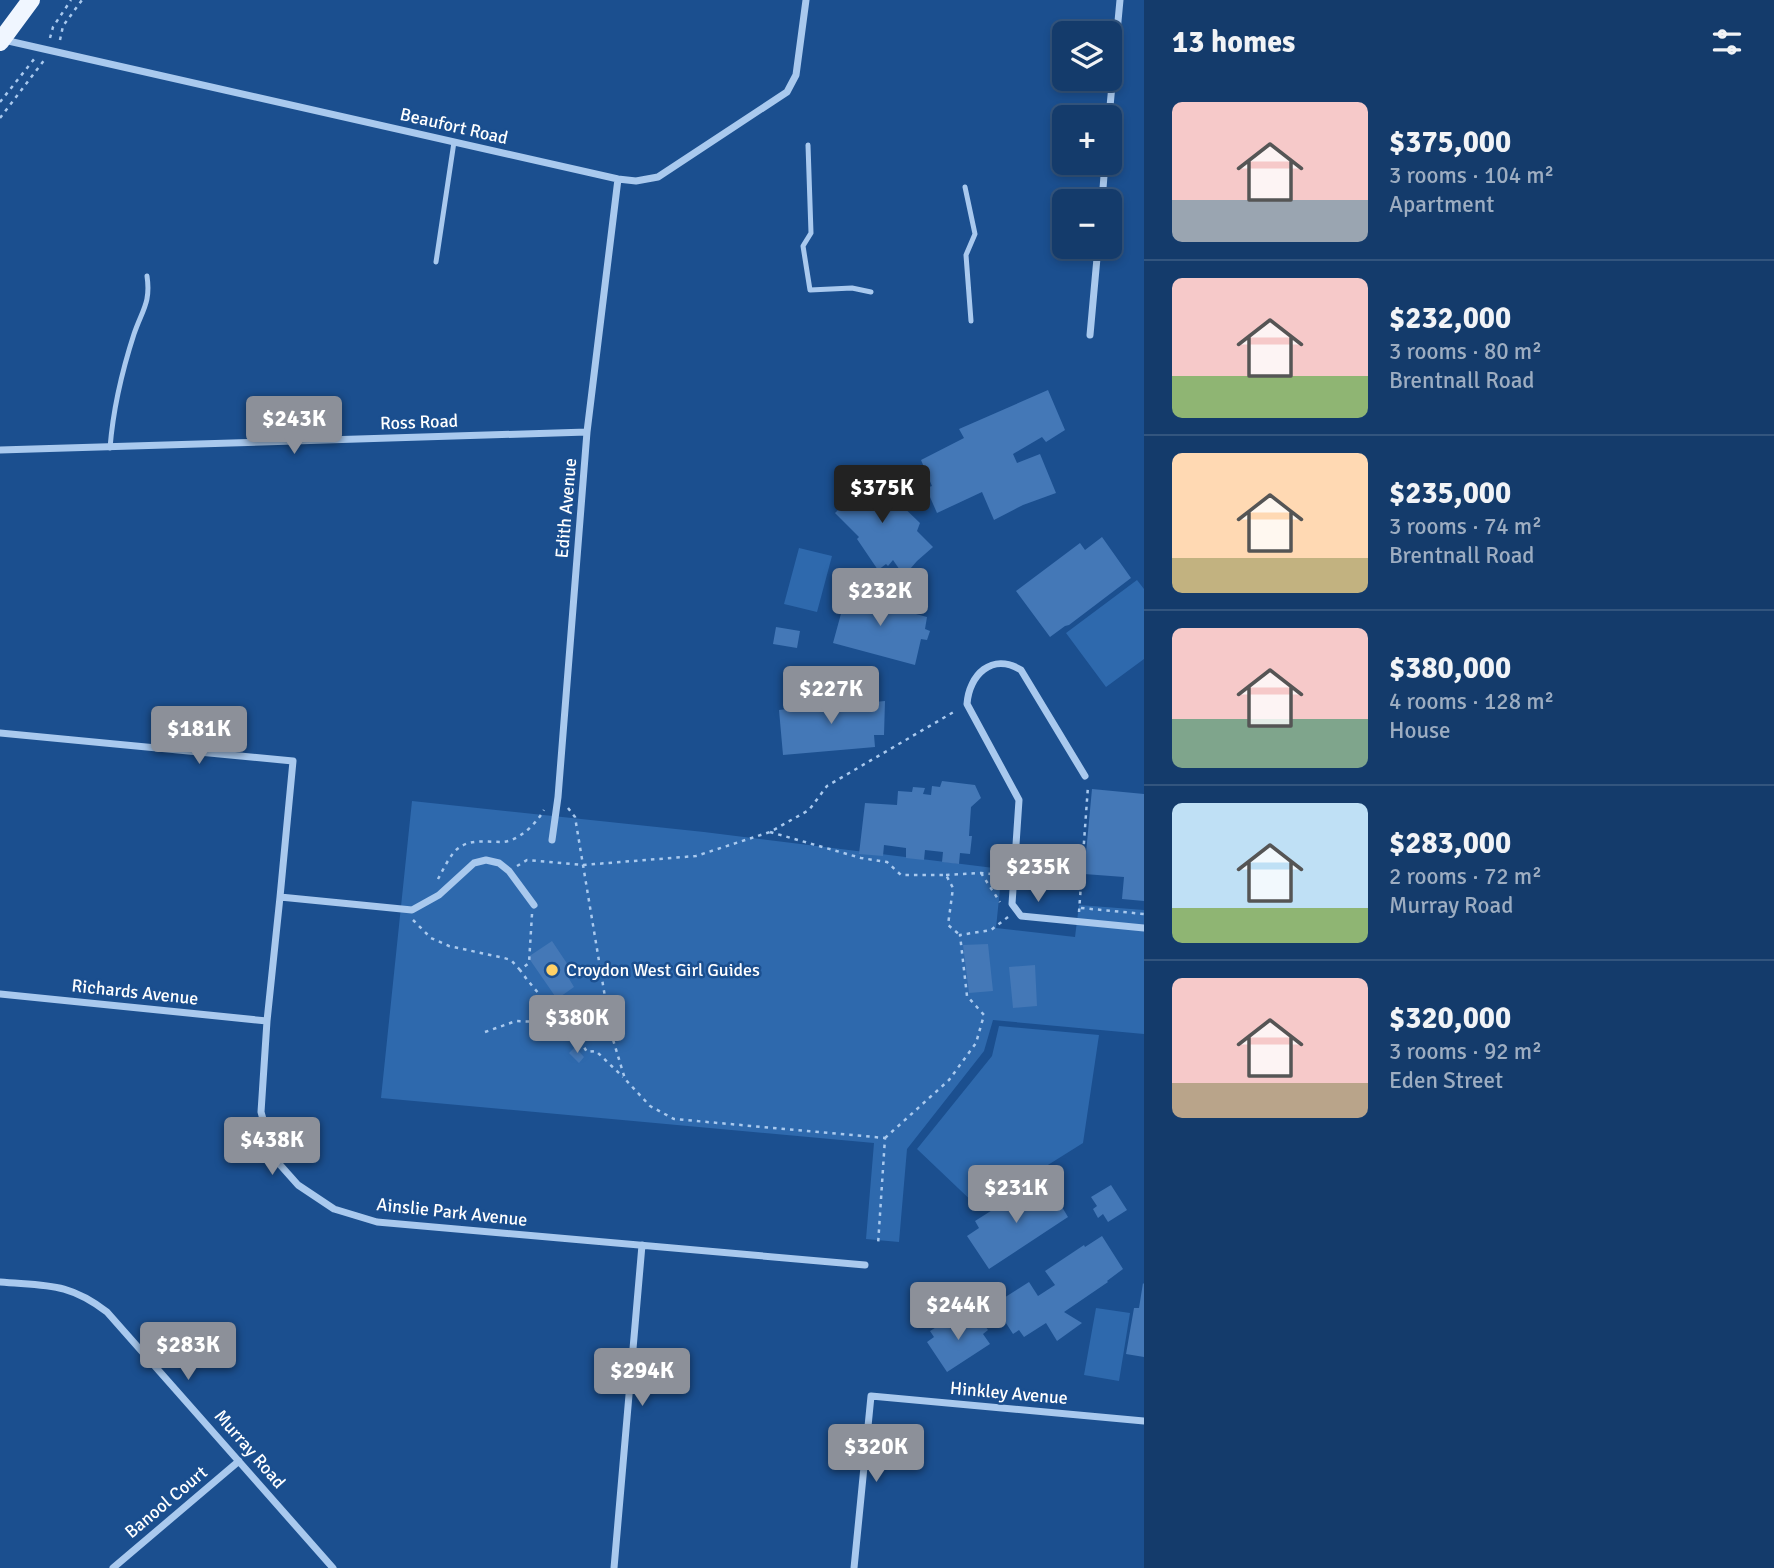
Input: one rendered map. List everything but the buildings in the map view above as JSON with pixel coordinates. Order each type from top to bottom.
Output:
[{"type":"main road","points":[[1,40],[31,0]]},
{"type":"street","name":"Beaufort Road","points":[[1,40],[636,181],[658,177],[788,92],[796,75],[806,0]]},
{"type":"street","points":[[1110,105],[1120,0]]},
{"type":"street","name":"Edith Avenue","points":[[552,840],[558,797],[587,432],[618,179]]},
{"type":"street","points":[[1090,335],[1097,259]]},
{"type":"street","name":"Ross Road","points":[[0,450],[587,432]]},
{"type":"street","points":[[1085,776],[1021,670],[1010,664],[996,663],[980,673],[968,690],[967,704],[1019,800],[1012,904],[1016,911],[1021,916],[1144,928]]},
{"type":"street","name":"Ainslie Park Avenue","points":[[0,733],[293,761],[267,1021],[261,1112],[274,1158],[298,1185],[334,1209],[377,1222],[865,1265]]},
{"type":"street","points":[[280,897],[412,910],[439,895],[474,863],[486,860],[499,863],[509,871],[534,905]]},
{"type":"street","name":"Richards Avenue","points":[[0,994],[267,1021]]},
{"type":"street","points":[[614,1568],[642,1245]]},
{"type":"street","name":"Murray Road","points":[[0,1282],[66,1288],[87,1297],[107,1312],[333,1568]]},
{"type":"street","name":"Hinkley Avenue","points":[[854,1568],[871,1396],[1144,1421]]},
{"type":"street","name":"Banool Court","points":[[113,1568],[239,1461]]},
{"type":"lane","points":[[436,262],[454,142]]},
{"type":"lane","points":[[808,145],[810,233],[803,246],[810,290],[852,288],[871,292]]},
{"type":"lane","points":[[965,187],[975,234],[966,255],[971,321]]},
{"type":"lane","points":[[110,448],[112,416],[131,345],[150,295],[147,276]]},
{"type":"path","points":[[509,871],[527,860],[583,865],[696,856],[770,832],[809,810],[827,786],[967,704]]},
{"type":"path","points":[[1078,922],[1089,791],[1085,776]]},
{"type":"path","points":[[558,797],[575,817],[611,1033],[625,1079]]},
{"type":"path","points":[[437,882],[456,849],[468,843],[485,840],[504,842],[519,836],[544,812],[545,802]]},
{"type":"path","points":[[770,832],[861,858],[887,862],[901,875],[981,873],[1014,876]]},
{"type":"path","points":[[981,873],[1002,905]]},
{"type":"path","points":[[878,1245],[885,1138],[949,1080],[976,1043],[984,1015],[967,996],[960,935],[948,925],[953,888],[946,875]]},
{"type":"path","points":[[520,970],[529,963],[530,922],[534,905]]},
{"type":"path","points":[[1080,908],[1144,914]]},
{"type":"path","points":[[406,909],[408,916],[431,938],[449,946],[511,960],[540,996],[575,1031],[587,1052],[596,1051],[650,1106],[674,1119],[885,1138]]},
{"type":"path","points":[[960,935],[991,930],[1016,911]]},
{"type":"path","points":[[1002,913],[1004,920]]},
{"type":"path","points":[[485,1032],[516,1021],[566,1023]]},
{"type":"shaded area","points":[[799,548],[832,556],[817,612],[784,604]]},
{"type":"shaded area","points":[[1137,580],[1144,589],[1144,659],[1106,687],[1066,633]]},
{"type":"shaded area","points":[[412,801],[704,832],[1002,869],[996,928],[1075,937],[1079,905],[1144,910],[1144,1034],[993,1020],[984,1051],[907,1149],[899,1242],[866,1239],[874,1143],[381,1098]]},
{"type":"shaded area","points":[[999,1026],[1099,1035],[1083,1143],[979,1208],[917,1149],[992,1056]]},
{"type":"shaded area","points":[[1096,1308],[1130,1313],[1119,1381],[1084,1375]]},
{"type":"place","name":"Croydon West Girl Guides","points":[[552,970]]}]
